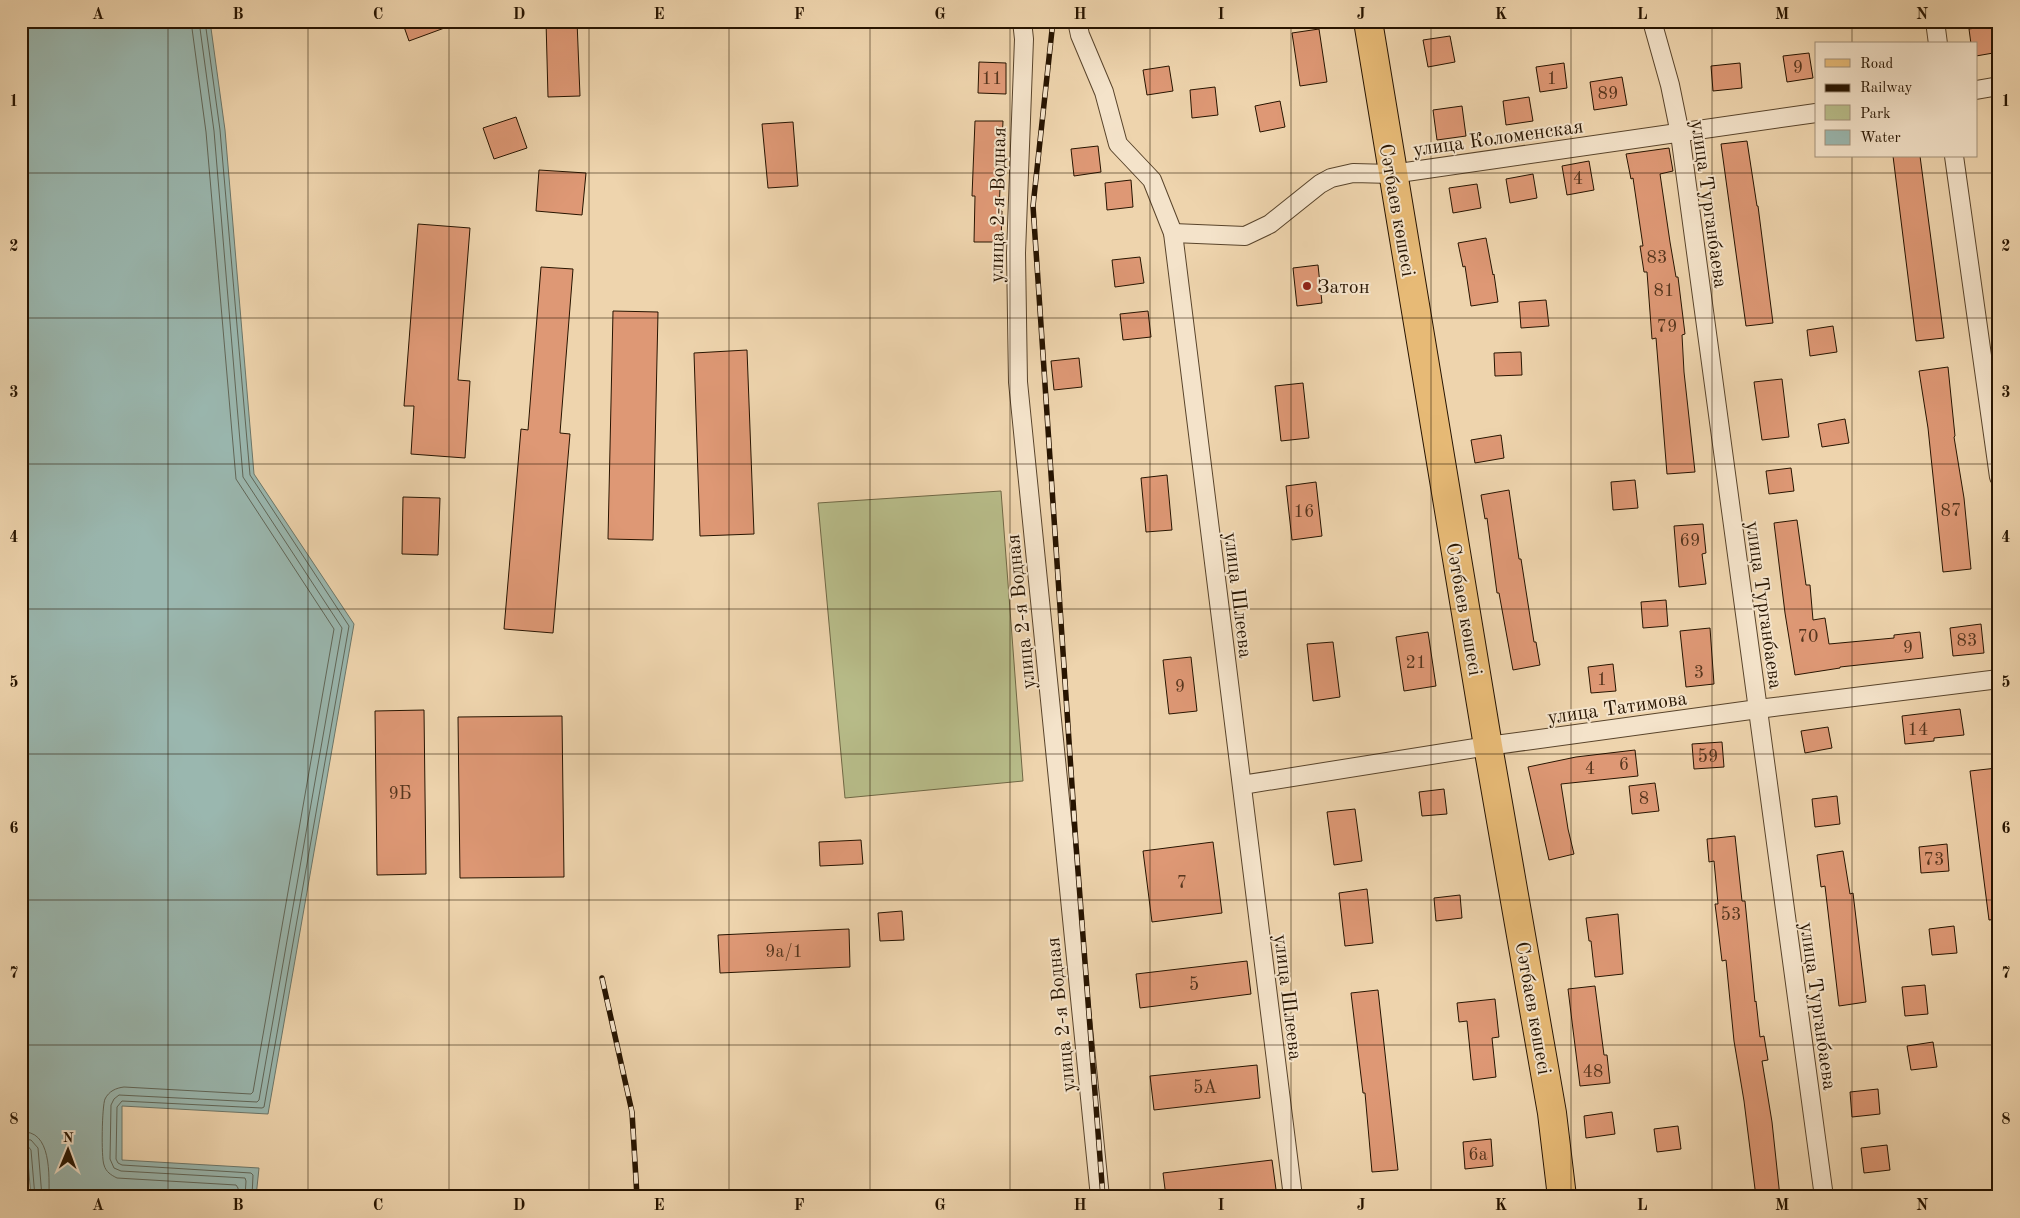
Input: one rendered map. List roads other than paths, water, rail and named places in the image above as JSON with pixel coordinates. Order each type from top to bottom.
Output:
[{"type":"main road","name":"Сәтбаев көшесі","points":[[1368,21],[1488,746],[1552,1112],[1562,1197]]},
{"type":"street","name":"улица 2-я Водная","points":[[1022,21],[1024,39],[1016,253],[1018,382],[1100,1197]]},
{"type":"street","name":"улица Шлеева","points":[[1077,21],[1080,35],[1104,92],[1118,144],[1152,180],[1173,233],[1293,1197]]},
{"type":"street","name":"улица Турганбаева","points":[[1652,21],[1670,85],[1680,134],[1824,1197]]},
{"type":"street","points":[[1935,21],[1938,42]]},
{"type":"street","points":[[1978,90],[1999,86]]},
{"type":"street","name":"улица Коломенская","points":[[1173,233],[1246,236],[1270,224],[1320,184],[1331,178],[1353,173],[1392,174],[1815,113]]},
{"type":"street","points":[[1954,158],[1999,477]]},
{"type":"street","name":"улица Татимова","points":[[1242,785],[1488,746],[1758,709],[1999,679]]},
{"type":"water","points":[[21,21],[210,21],[225,130],[254,474],[354,624],[268,1114],[122,1106],[122,1160],[259,1168],[256,1197],[31,1197],[27,1150],[21,1151]]},
{"type":"railway","points":[[1053,21],[1033,206],[1076,845],[1103,1197]]},
{"type":"railway","points":[[602,978],[632,1112],[637,1197]]},
{"type":"place","name":"Затон","points":[[1307,286]]}]
